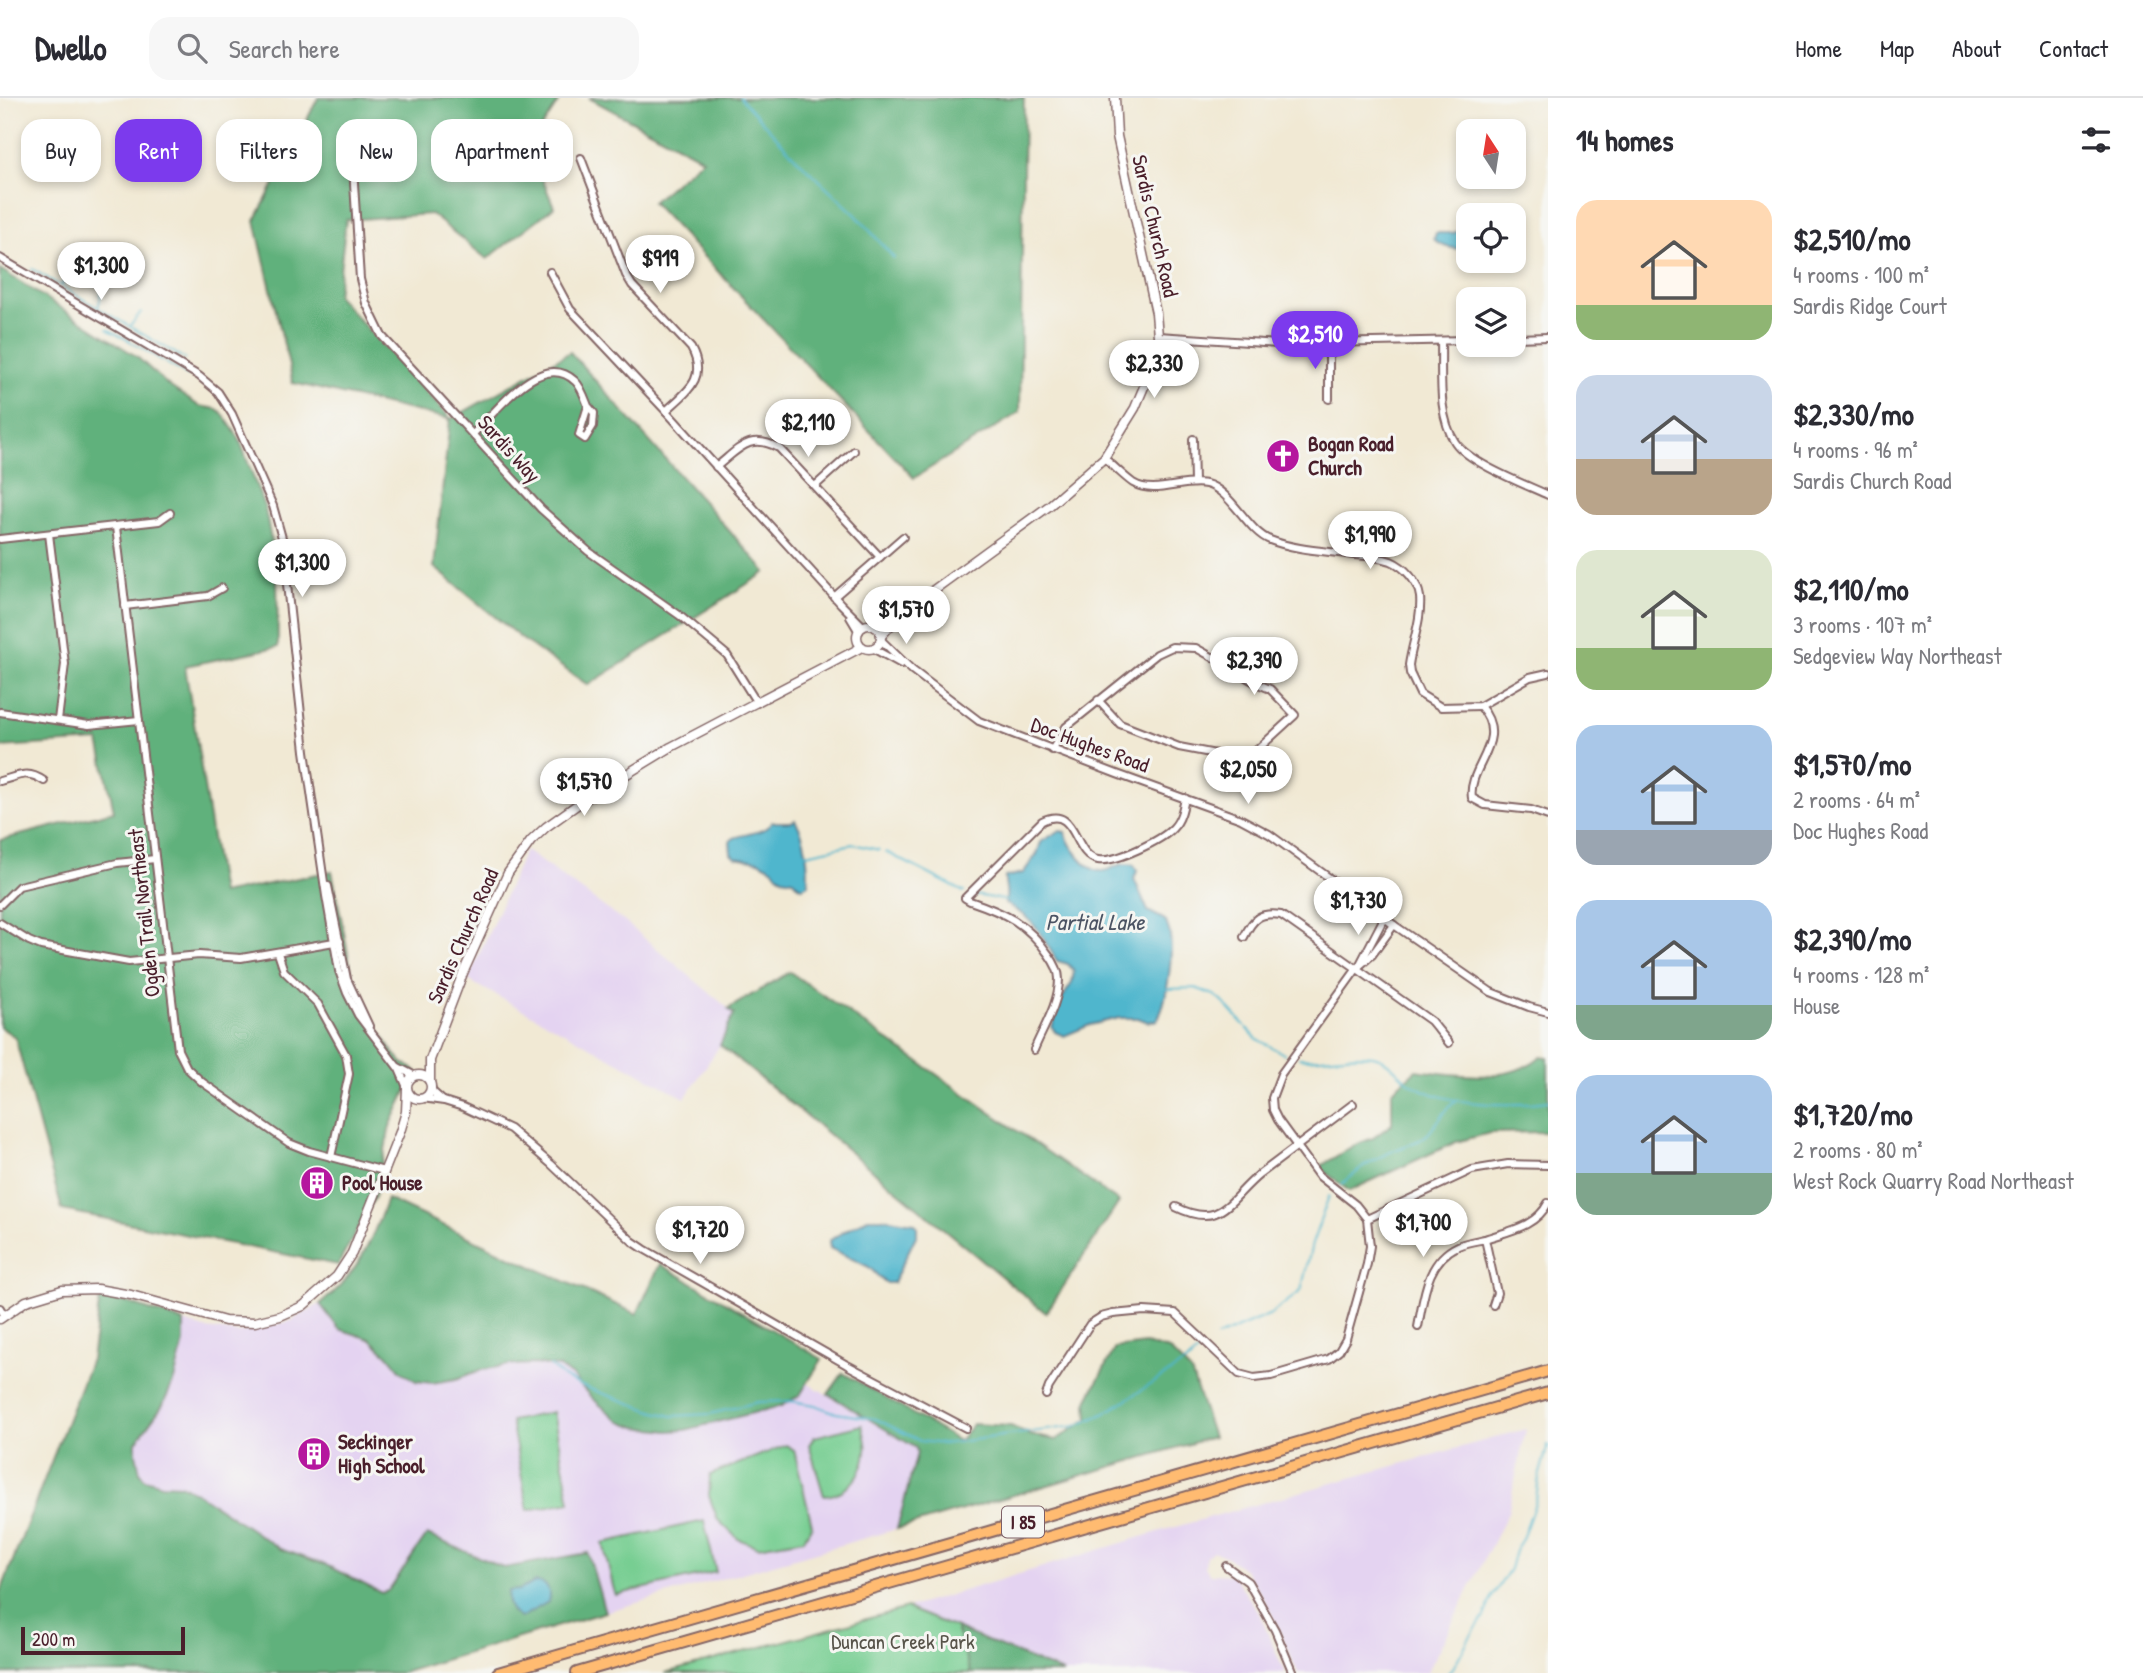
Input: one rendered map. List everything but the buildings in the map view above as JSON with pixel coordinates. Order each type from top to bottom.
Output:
[{"type":"highway","name":"I 85","points":[[498,1673],[1548,1371]]},
{"type":"highway","name":"I 85","points":[[577,1673],[1548,1393]]},
{"type":"street","name":"Sardis Church Road","points":[[874,649],[890,626],[924,597],[1049,506],[1104,458],[1152,370],[1158,336],[1156,313],[1117,136],[1115,98]]},
{"type":"street","points":[[581,158],[626,275],[632,285],[691,348],[697,359],[698,372],[693,386],[666,411]]},
{"type":"street","name":"Sardis Way","points":[[354,182],[360,279],[366,303],[382,336],[541,509],[588,551],[652,595],[727,654],[757,703]]},
{"type":"street","points":[[0,258],[199,376],[216,390],[229,408],[275,512],[282,538],[302,726],[337,942],[339,971],[346,993],[362,1021],[403,1076],[411,1096],[444,1101],[510,1129],[644,1249],[966,1428]]},
{"type":"street","points":[[550,272],[570,309],[841,604],[861,637],[874,649]]},
{"type":"street","points":[[1158,336],[1279,344],[1456,340]]},
{"type":"street","points":[[1526,338],[1548,337]]},
{"type":"street","points":[[1441,341],[1444,411],[1455,441],[1465,453],[1548,495]]},
{"type":"street","points":[[1329,344],[1329,399]]},
{"type":"street","points":[[473,434],[525,383],[541,372],[558,371],[576,382],[588,406]]},
{"type":"street","points":[[1193,439],[1194,483]]},
{"type":"street","points":[[716,467],[746,443],[756,440],[768,442],[779,448],[880,556]]},
{"type":"street","points":[[815,486],[854,451]]},
{"type":"street","points":[[1104,458],[1134,484],[1152,488],[1209,484],[1225,495],[1266,539],[1321,551],[1371,557],[1399,566],[1418,587],[1420,599],[1410,673],[1420,694],[1441,707],[1480,706],[1530,677],[1548,673]]},
{"type":"street","points":[[0,539],[159,522],[170,513]]},
{"type":"street","name":"Ogden Trail Northeast","points":[[116,527],[178,1050],[187,1068],[239,1109],[289,1143],[384,1171]]},
{"type":"street","points":[[49,534],[65,664],[58,720]]},
{"type":"street","points":[[834,597],[903,537]]},
{"type":"street","points":[[125,606],[208,596],[222,588]]},
{"type":"street","name":"Sardis Church Road","points":[[875,627],[924,597]]},
{"type":"street","points":[[861,637],[875,627],[881,638]]},
{"type":"street","name":"Sardis Church Road","points":[[431,1084],[430,1060],[463,973],[508,873],[531,842],[546,827],[611,783],[671,747],[828,663],[861,637]]},
{"type":"street","name":"Doc Hughes Road","points":[[881,638],[912,670]]},
{"type":"street","points":[[1052,750],[1066,727],[1098,700],[1157,654],[1172,647],[1196,648],[1270,689],[1295,715],[1244,762],[1179,747],[1120,724],[1098,700]]},
{"type":"street","name":"Doc Hughes Road","points":[[874,649],[912,670],[979,721],[1241,819],[1269,834],[1491,992],[1548,1012]]},
{"type":"street","points":[[1480,706],[1492,731],[1489,748],[1471,789],[1472,798],[1485,806],[1531,810],[1548,816]]},
{"type":"street","points":[[0,712],[89,725],[139,720]]},
{"type":"street","points":[[0,781],[27,774],[34,774],[44,781]]},
{"type":"street","points":[[1034,1050],[1055,1002],[1059,979],[1057,967],[1031,931],[1014,918],[965,898],[1042,821],[1058,817],[1068,823],[1089,855],[1098,860],[1112,859],[1162,838],[1175,827],[1185,798]]},
{"type":"street","points":[[0,905],[19,886],[117,863],[155,859]]},
{"type":"street","points":[[1244,937],[1254,920],[1270,914],[1281,915],[1431,1021],[1448,1042]]},
{"type":"street","points":[[1358,967],[1384,918]]},
{"type":"street","points":[[0,923],[29,942],[41,946],[130,962],[199,955],[241,958],[337,942]]},
{"type":"street","points":[[1046,1395],[1090,1324],[1113,1314],[1144,1311],[1175,1313],[1239,1374],[1247,1377],[1271,1376],[1329,1359],[1339,1351],[1346,1339],[1367,1264],[1370,1246],[1367,1219],[1356,1205],[1318,1175],[1278,1119],[1273,1110],[1272,1098],[1281,1074],[1358,967],[1372,955],[1394,925]]},
{"type":"street","points":[[278,953],[284,971],[318,1004],[346,1055],[349,1074],[331,1157]]},
{"type":"street","name":"Sardis Church Road","points":[[415,1075],[430,1060]]},
{"type":"street","points":[[394,1063],[415,1075],[425,1076],[433,1092],[444,1101]]},
{"type":"street","points":[[1,1314],[26,1301],[62,1290],[97,1289],[225,1321],[256,1322],[281,1316],[303,1306],[337,1276],[352,1252],[400,1132],[405,1112],[406,1087],[415,1075]]},
{"type":"street","points":[[405,1112],[429,1094],[431,1084]]},
{"type":"street","points":[[1176,1207],[1200,1216],[1225,1209],[1246,1185],[1353,1104]]},
{"type":"street","points":[[1367,1219],[1472,1170],[1508,1164],[1548,1166]]},
{"type":"street","points":[[1418,1327],[1426,1283],[1432,1269],[1444,1256],[1458,1246],[1531,1223],[1548,1203]]},
{"type":"street","points":[[1485,1239],[1497,1293],[1493,1305]]},
{"type":"street","points":[[1226,1566],[1248,1582],[1275,1630],[1293,1673]]},
{"type":"shaded area","points":[[525,850],[625,922],[735,1014],[720,1045],[685,1098],[468,980]]},
{"type":"shaded area","points":[[320,1304],[339,1329],[370,1338],[401,1371],[456,1379],[481,1370],[509,1365],[559,1367],[572,1376],[592,1398],[668,1431],[685,1430],[781,1406],[800,1395],[808,1383],[916,1448],[917,1453],[897,1529],[605,1612],[588,1553],[504,1568],[427,1535],[388,1591],[381,1593],[326,1565],[281,1549],[182,1485],[162,1484],[145,1479],[140,1472],[136,1442],[163,1405],[174,1380],[184,1342],[184,1322],[205,1329],[240,1333],[291,1321]]},
{"type":"shaded area","points":[[1526,1429],[1508,1512],[1427,1673],[1298,1673],[1272,1612],[1246,1571],[1227,1557],[1213,1551],[1206,1557],[1205,1567],[1210,1574],[1233,1575],[1258,1611],[1285,1673],[1063,1673],[907,1608],[1168,1529]]},
{"type":"green space","points":[[318,98],[561,98],[547,119],[431,119],[431,182],[544,182],[554,207],[487,259],[431,214],[346,220],[337,296],[451,419],[570,352],[766,572],[588,685],[522,639],[434,567],[450,419],[293,383],[255,221],[275,182],[322,182],[322,119],[307,119]]},
{"type":"green space","points":[[589,98],[1024,98],[1020,412],[914,478],[652,202],[703,159]]},
{"type":"green space","points":[[0,269],[136,356],[169,386],[199,406],[217,409],[222,413],[239,438],[265,509],[277,570],[278,647],[185,666],[221,894],[332,871],[355,990],[393,1052],[416,1071],[390,1126],[375,1197],[338,1265],[62,1210],[15,1037],[0,1027],[0,840],[114,811],[99,741],[0,747]]},
{"type":"green space","points":[[790,972],[1119,1202],[1046,1313],[720,1045],[734,1014],[728,1009]]},
{"type":"green space","points":[[1541,1056],[1548,1057],[1548,1132],[1490,1133],[1456,1142],[1349,1191],[1319,1167],[1353,1146],[1373,1138],[1392,1124],[1392,1091],[1416,1070],[1481,1076],[1513,1071]]},
{"type":"green space","points":[[387,1199],[637,1314],[660,1264],[822,1359],[800,1395],[781,1406],[685,1430],[668,1431],[636,1427],[618,1420],[559,1367],[509,1365],[481,1370],[456,1379],[432,1383],[416,1381],[401,1371],[370,1339],[339,1329],[320,1304],[354,1270],[369,1243]]},
{"type":"green space","points":[[100,1298],[129,1303],[184,1322],[184,1342],[174,1380],[163,1405],[136,1442],[140,1472],[145,1479],[162,1484],[182,1485],[280,1549],[326,1565],[381,1593],[388,1591],[427,1535],[504,1568],[588,1553],[605,1612],[401,1673],[0,1673],[0,1594],[91,1359]]},
{"type":"green space","points":[[1145,1344],[1169,1350],[1191,1372],[1213,1437],[897,1529],[917,1453],[916,1448],[828,1394],[843,1373],[959,1441],[973,1424],[1011,1426],[1030,1435],[1056,1440],[1088,1419],[1087,1401],[1115,1348]]},
{"type":"green space","points":[[553,1412],[570,1502],[528,1510],[511,1421]]},
{"type":"green space","points":[[862,1425],[866,1446],[862,1468],[847,1487],[840,1492],[824,1496],[809,1445],[814,1437]]},
{"type":"green space","points":[[786,1445],[794,1450],[812,1525],[804,1539],[758,1547],[738,1539],[718,1520],[709,1496],[710,1475]]},
{"type":"green space","points":[[704,1521],[716,1572],[615,1595],[603,1543]]},
{"type":"green space","name":"Duncan Creek Park","points":[[907,1608],[956,1628],[971,1673],[665,1673]]},
{"type":"green space","points":[[956,1628],[1056,1670],[1063,1673],[971,1673]]},
{"type":"water","points":[[1456,232],[1456,248],[1445,246],[1434,239],[1436,233]]},
{"type":"water","points":[[795,820],[802,835],[807,860],[808,884],[803,887],[793,880],[782,878],[759,861],[735,857],[731,853],[730,841],[734,838],[760,831],[772,822]]},
{"type":"water","name":"Partial Lake","points":[[1059,831],[1065,832],[1079,857],[1097,870],[1124,864],[1134,865],[1137,871],[1134,879],[1148,911],[1165,920],[1170,934],[1170,967],[1164,1003],[1157,1020],[1148,1022],[1138,1018],[1119,1018],[1090,1025],[1064,1036],[1055,1032],[1052,1027],[1061,1000],[1072,983],[1074,971],[1068,964],[1057,961],[1037,928],[1005,903],[1005,877],[1023,873],[1037,854],[1041,842]]},
{"type":"water","points":[[868,1218],[914,1223],[917,1226],[917,1234],[893,1283],[885,1283],[869,1267],[830,1248],[829,1241]]},
{"type":"water","points":[[535,1582],[548,1588],[548,1602],[520,1618],[509,1607],[508,1591],[519,1590]]},
{"type":"waterway","points":[[740,98],[796,158],[856,215],[894,258]]},
{"type":"waterway","points":[[98,307],[107,265]]},
{"type":"waterway","points":[[32,269],[185,359]]},
{"type":"waterway","points":[[62,285],[65,279],[68,279]]},
{"type":"waterway","points":[[131,325],[141,312]]},
{"type":"waterway","points":[[107,329],[188,376]]},
{"type":"waterway","points":[[806,854],[853,844],[879,850]]},
{"type":"waterway","points":[[886,852],[964,892]]},
{"type":"waterway","points":[[974,895],[1006,900]]},
{"type":"waterway","points":[[1166,989],[1195,988],[1214,995],[1257,1039],[1284,1054]]},
{"type":"waterway","points":[[1299,1058],[1373,1056],[1389,1064],[1412,1084],[1442,1097],[1460,1101],[1497,1104],[1548,1101]]},
{"type":"waterway","points":[[1342,1184],[1366,1165],[1420,1140],[1456,1101]]},
{"type":"waterway","points":[[1217,1337],[1271,1314],[1301,1291],[1312,1244],[1329,1196]]},
{"type":"waterway","points":[[550,1366],[565,1378],[582,1386],[672,1416],[710,1414],[758,1402],[791,1401],[815,1405],[836,1413],[876,1419],[920,1441],[943,1444],[1076,1426],[1105,1413],[1198,1352]]},
{"type":"waterway","points":[[1448,1673],[1484,1617],[1492,1597],[1510,1569],[1536,1500],[1548,1445]]},
{"type":"place","name":"Bogan Road Church","points":[[1283,456]]},
{"type":"place","name":"Pool House","points":[[317,1183]]},
{"type":"place","name":"Seckinger High School","points":[[314,1454]]}]
